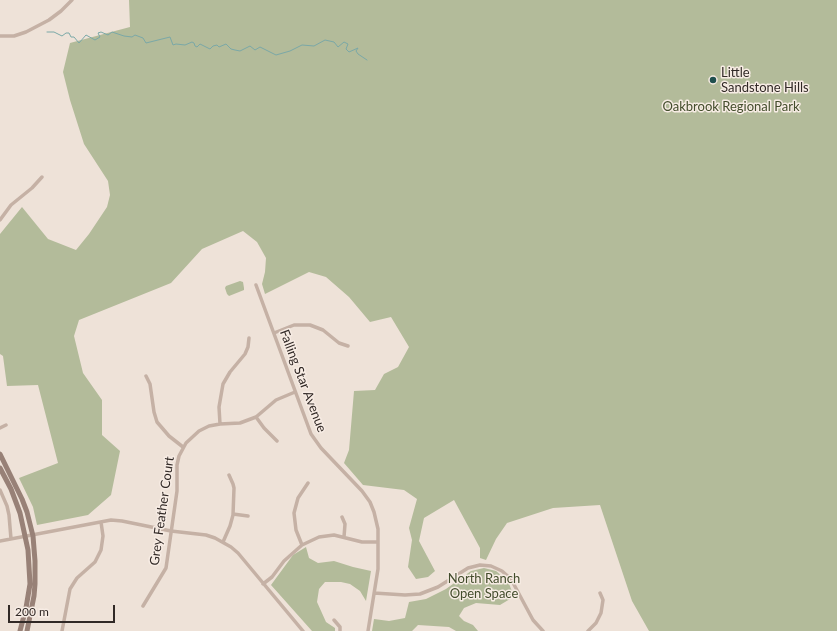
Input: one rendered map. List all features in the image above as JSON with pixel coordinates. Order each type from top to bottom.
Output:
[{"type":"main road","points":[[0,454],[22,499],[33,536],[35,584],[27,631]]},
{"type":"main road","points":[[0,468],[16,500],[26,537],[30,584],[20,631]]},
{"type":"street","points":[[0,36],[14,36],[26,32],[49,20],[72,0]]},
{"type":"street","points":[[0,220],[11,205],[42,178]]},
{"type":"street","name":"Falling Star Avenue","points":[[256,285],[309,429],[315,440],[362,491],[370,502],[377,521],[378,569],[368,631]]},
{"type":"street","points":[[274,333],[294,325],[310,325],[323,330],[339,343],[348,346]]},
{"type":"street","points":[[220,424],[219,407],[223,384],[230,372],[245,354],[248,347],[249,338]]},
{"type":"street","points":[[146,376],[150,384],[157,422],[169,436],[183,447]]},
{"type":"street","name":"Grey Feather Court","points":[[143,606],[166,568],[177,491],[177,465],[183,447],[190,438],[209,426],[240,423],[256,417],[276,400],[295,392]]},
{"type":"street","points":[[256,417],[264,428],[277,441]]},
{"type":"street","points":[[0,428],[6,425]]},
{"type":"street","points":[[223,542],[230,526],[233,514],[234,488],[229,475]]},
{"type":"street","points":[[302,545],[296,530],[294,513],[298,498],[308,483]]},
{"type":"street","points":[[0,490],[7,506],[11,539]]},
{"type":"street","points":[[233,514],[248,516]]},
{"type":"street","points":[[342,517],[345,524],[344,537]]},
{"type":"street","points":[[0,542],[101,522],[122,521],[171,531],[206,535],[223,542],[238,553],[303,631]]},
{"type":"street","points":[[62,631],[70,589],[78,578],[95,562],[101,550],[103,536],[101,522]]},
{"type":"street","points":[[264,584],[284,561],[302,545],[319,536],[334,535],[362,542],[378,542]]},
{"type":"street","points":[[374,593],[405,595],[420,594],[438,587],[468,568],[480,565],[491,566],[502,571],[511,579],[533,620],[543,631]]},
{"type":"street","points":[[589,631],[596,623],[601,613],[603,600],[600,593]]},
{"type":"street","points":[[334,620],[340,627],[340,631]]},
{"type":"green space","name":"Oakbrook Regional Park","points":[[129,0],[837,0],[837,631],[649,631],[632,601],[600,505],[553,508],[507,523],[496,539],[486,560],[480,558],[480,548],[454,500],[424,518],[419,541],[435,571],[428,577],[416,579],[408,567],[412,540],[409,528],[417,499],[404,490],[363,485],[344,463],[349,450],[354,391],[375,390],[384,374],[398,367],[409,347],[391,317],[370,322],[349,297],[326,277],[309,272],[265,294],[262,284],[266,258],[257,242],[243,231],[202,249],[171,283],[79,320],[74,336],[83,373],[102,400],[102,435],[120,451],[111,495],[88,515],[37,525],[33,507],[19,478],[58,463],[38,385],[7,386],[3,356],[0,354],[0,234],[22,207],[48,239],[76,250],[107,207],[110,195],[108,181],[84,144],[63,72],[70,43],[130,27]]},
{"type":"green space","points":[[240,281],[243,282],[244,290],[229,296],[225,288],[226,286]]},
{"type":"green space","points":[[306,547],[309,558],[318,563],[334,561],[371,571],[366,601],[360,591],[350,584],[341,582],[325,582],[319,589],[317,602],[326,622],[335,628],[335,631],[312,631],[271,585],[293,555]]},
{"type":"green space","name":"North Ranch Open Space","points":[[484,568],[496,571],[508,581],[513,594],[510,599],[500,605],[476,603],[464,608],[459,616],[464,621],[473,625],[478,631],[456,631],[449,627],[418,625],[412,631],[372,631],[374,619],[389,621],[405,618],[409,602],[426,599],[446,589],[471,571]]},
{"type":"waterway","points":[[47,32],[54,32],[62,36],[69,33],[71,37],[74,37],[79,43],[86,35],[95,40],[100,37],[98,33],[101,32],[108,35],[112,32],[124,36],[132,37],[135,35],[143,38],[146,43],[170,37],[173,45],[185,45],[192,42],[197,47],[200,44],[210,49],[213,46],[217,45],[219,47],[226,44],[231,49],[240,51],[250,46],[255,50],[260,47],[276,55],[290,51],[302,45],[314,46],[325,40],[334,42],[338,47],[344,42],[348,44],[346,49],[349,52],[358,48],[356,51],[358,54],[367,60]]},
{"type":"place","name":"Little Sandstone Hills","points":[[713,80]]}]
